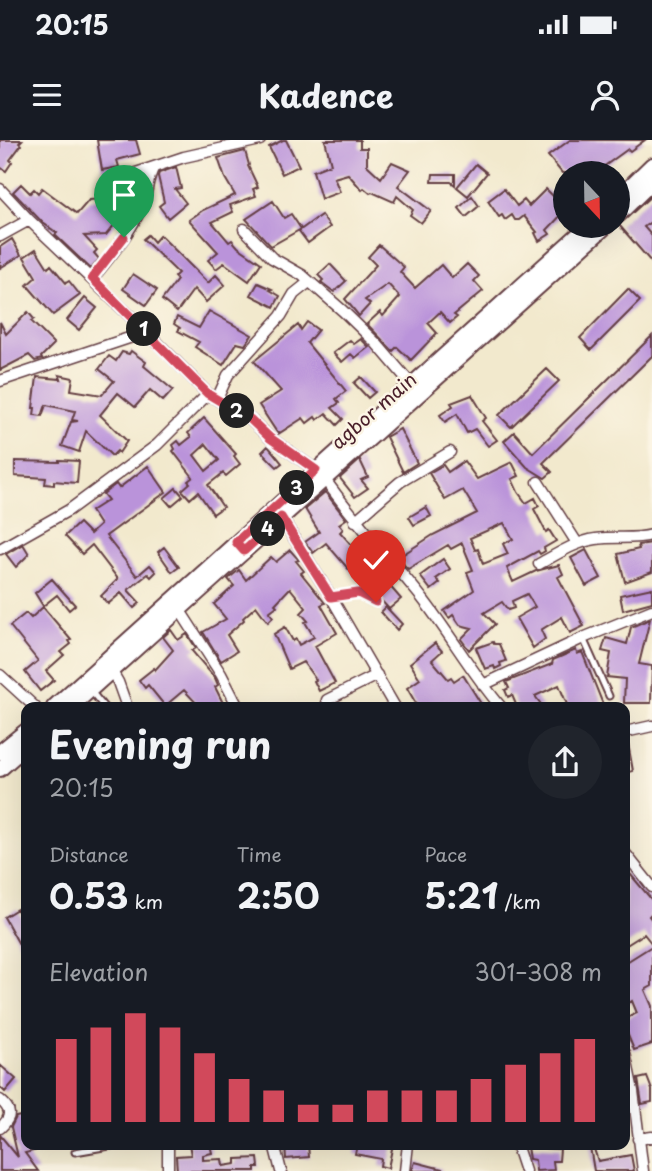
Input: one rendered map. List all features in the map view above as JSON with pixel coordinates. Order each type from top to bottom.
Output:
[{"type":"main road","points":[[630,186],[652,165]]},
{"type":"main road","points":[[630,203],[652,182]]},
{"type":"main road","name":"agbor main","points":[[77,702],[179,609],[240,546],[281,517],[320,474],[412,385],[575,238]]},
{"type":"main road","name":"agbor main","points":[[60,702],[592,238]]},
{"type":"main road","points":[[0,752],[21,735]]},
{"type":"main road","points":[[0,769],[21,750]]},
{"type":"street","points":[[133,174],[184,157],[260,140]]},
{"type":"street","points":[[92,278],[117,249],[142,208],[149,176],[154,167]]},
{"type":"street","points":[[0,189],[213,396],[250,419],[270,438],[320,474],[355,521],[423,599],[497,702]]},
{"type":"street","points":[[0,236],[29,220]]},
{"type":"street","points":[[244,229],[272,258],[302,275],[376,343],[412,385]]},
{"type":"street","points":[[0,549],[69,510],[157,444],[213,396],[228,375],[281,316],[294,295],[309,282]]},
{"type":"street","points":[[0,381],[147,332]]},
{"type":"street","points":[[355,521],[400,482],[450,452]]},
{"type":"street","points":[[538,482],[577,542]]},
{"type":"street","points":[[281,517],[392,702]]},
{"type":"street","points":[[540,565],[577,542],[652,535]]},
{"type":"street","points":[[179,609],[221,674],[235,702]]},
{"type":"street","points":[[483,685],[583,638],[652,610]]},
{"type":"street","points":[[111,670],[125,702]]},
{"type":"street","points":[[0,675],[30,702]]},
{"type":"street","points":[[327,700],[377,675]]},
{"type":"street","points":[[630,731],[652,726]]},
{"type":"street","points":[[630,859],[652,887]]},
{"type":"street","points":[[630,1077],[643,1171]]},
{"type":"street","points":[[0,1100],[8,1107],[10,1114],[0,1128]]},
{"type":"street","points":[[638,1139],[652,1137]]},
{"type":"street","points":[[168,1150],[168,1171]]},
{"type":"street","points":[[276,1150],[281,1171]]},
{"type":"street","points":[[405,1171],[407,1150]]},
{"type":"street","points":[[518,1150],[524,1171]]},
{"type":"lane","points":[[331,597],[358,593],[376,602]]},
{"type":"lane","points":[[583,638],[609,696]]},
{"type":"lane","points":[[90,690],[100,702]]},
{"type":"lane","points":[[75,1152],[86,1150]]},
{"type":"building","points":[[0,140],[22,140],[6,171],[0,167]]},
{"type":"building","points":[[97,140],[136,140],[140,154],[117,160],[119,167],[102,170]]},
{"type":"building","points":[[286,140],[299,166],[282,174],[269,147]]},
{"type":"building","points":[[325,140],[360,140],[360,148],[367,148],[367,165],[381,178],[392,162],[410,170],[398,186],[431,211],[421,223],[410,215],[413,210],[397,196],[394,202],[364,188],[362,190],[348,174],[334,178],[340,192],[321,199],[313,171],[331,164]]},
{"type":"building","points":[[570,140],[645,140],[611,161],[553,162],[548,156]]},
{"type":"building","points":[[245,151],[248,166],[258,187],[253,189],[256,196],[230,205],[233,212],[212,222],[229,242],[232,240],[261,263],[249,281],[224,263],[216,269],[208,260],[218,252],[189,220],[203,210],[235,195],[218,158]]},
{"type":"building","points":[[476,164],[487,173],[468,196],[457,187]]},
{"type":"building","points":[[176,167],[181,188],[175,189],[186,203],[168,218],[159,206],[164,202],[158,176],[159,173]]},
{"type":"building","points":[[433,174],[455,174],[455,185],[451,182],[432,182]]},
{"type":"building","points":[[21,184],[30,193],[34,189],[38,193],[42,188],[77,214],[89,200],[104,199],[115,209],[116,223],[106,235],[84,236],[97,250],[94,253],[99,259],[91,269],[13,192]]},
{"type":"building","points":[[504,189],[517,206],[524,200],[529,206],[546,189],[553,196],[553,224],[547,230],[550,234],[539,241],[535,233],[537,232],[524,216],[515,220],[512,215],[505,220],[502,215],[499,217],[488,201]]},
{"type":"building","points":[[652,195],[652,221],[644,227],[652,236],[652,263],[630,238],[630,215]]},
{"type":"building","points":[[472,196],[479,206],[466,217],[459,208]]},
{"type":"building","points":[[273,201],[284,218],[291,214],[301,229],[271,246],[246,219]]},
{"type":"building","points":[[321,215],[330,227],[308,243],[299,231]]},
{"type":"building","points":[[148,235],[154,242],[160,235],[208,283],[216,275],[225,285],[206,302],[194,289],[177,312],[162,300],[177,280],[174,277],[178,273],[143,239]]},
{"type":"building","points":[[12,239],[21,255],[0,268],[0,247]]},
{"type":"building","points":[[379,245],[404,267],[400,272],[415,288],[441,265],[452,278],[467,264],[479,276],[474,281],[483,291],[454,315],[457,317],[450,323],[440,312],[428,323],[437,333],[411,360],[397,347],[393,351],[367,324],[380,312],[383,316],[400,297],[388,284],[365,300],[370,304],[359,316],[345,299],[376,265],[368,257]]},
{"type":"building","points":[[36,249],[48,268],[51,265],[80,295],[53,315],[27,285],[36,277],[24,257]]},
{"type":"building","points":[[330,264],[346,281],[334,292],[321,282],[323,280],[318,275]]},
{"type":"building","points":[[133,274],[157,290],[146,305],[123,289]]},
{"type":"building","points":[[258,283],[280,296],[274,307],[251,295]]},
{"type":"building","points":[[628,289],[640,301],[591,350],[580,338]]},
{"type":"building","points":[[85,298],[97,308],[79,330],[67,320]]},
{"type":"building","points":[[209,311],[252,335],[245,345],[237,343],[223,365],[195,347],[199,342],[178,331],[180,328],[174,324],[177,317],[199,328]]},
{"type":"building","points":[[28,312],[34,319],[31,321],[54,344],[42,359],[35,361],[29,355],[0,370],[0,322],[6,334]]},
{"type":"building","points":[[307,322],[318,330],[307,343],[346,391],[336,399],[339,403],[332,408],[343,419],[337,425],[326,413],[307,423],[303,418],[278,434],[259,405],[281,391],[254,361],[298,325],[301,330]]},
{"type":"building","points":[[652,336],[652,356],[543,463],[552,472],[545,478],[527,467],[504,441],[514,432],[533,453]]},
{"type":"building","points":[[361,339],[369,347],[355,358],[351,354],[342,362],[333,353],[350,340],[354,344]]},
{"type":"building","points":[[131,351],[146,362],[144,366],[173,390],[163,401],[150,390],[135,407],[118,393],[100,415],[127,441],[119,453],[117,451],[112,456],[86,431],[79,452],[62,446],[71,422],[78,421],[72,420],[75,411],[46,405],[42,416],[34,415],[37,377],[61,379],[59,375],[73,378],[71,390],[102,395],[114,381],[99,369],[109,356],[116,361],[122,352],[129,354]]},
{"type":"building","points":[[547,369],[559,381],[511,427],[499,415]]},
{"type":"building","points":[[361,377],[375,392],[368,398],[354,383]]},
{"type":"building","points":[[472,395],[486,418],[482,421],[497,440],[488,446],[475,429],[467,433],[457,414],[445,422],[440,415],[453,406],[451,403]]},
{"type":"building","points":[[204,418],[236,454],[234,456],[240,464],[226,476],[223,473],[208,485],[223,507],[213,514],[198,492],[190,499],[182,490],[193,477],[173,451],[173,445],[178,441],[181,445],[191,437],[188,433]],"holes":[[[206,444],[219,460],[206,471],[194,455]]]},
{"type":"building","points":[[400,429],[417,463],[403,472],[386,437]]},
{"type":"building","points":[[268,446],[282,463],[277,467],[262,452]]},
{"type":"building","points":[[360,460],[368,477],[361,480],[368,488],[355,497],[340,478]]},
{"type":"building","points":[[15,461],[79,461],[77,483],[54,481],[54,485],[45,484],[46,478],[15,476]]},
{"type":"building","points":[[464,461],[477,479],[512,462],[519,476],[512,479],[518,492],[526,503],[535,498],[539,506],[534,509],[546,532],[549,530],[556,541],[544,548],[545,551],[540,554],[538,551],[507,568],[513,582],[536,571],[559,565],[563,574],[558,577],[584,626],[570,633],[562,617],[541,630],[545,639],[533,648],[516,618],[535,607],[527,594],[512,601],[514,608],[508,610],[502,602],[484,613],[495,624],[469,650],[461,639],[472,628],[460,625],[453,615],[449,618],[444,611],[474,590],[467,572],[473,570],[462,543],[451,549],[448,545],[408,569],[399,557],[433,535],[477,513],[463,490],[445,500],[429,473],[443,465],[448,472]],"holes":[[[504,523],[513,539],[503,544],[508,554],[483,564],[478,549],[475,550],[470,538]]]},
{"type":"building","points":[[148,466],[166,492],[106,536],[137,576],[150,565],[156,572],[151,577],[148,574],[128,590],[140,603],[134,608],[121,593],[108,604],[101,596],[118,579],[92,545],[82,554],[65,536],[79,523],[90,534],[100,525],[91,511],[108,500],[103,494],[116,484],[119,488]]},
{"type":"building","points":[[176,488],[183,496],[171,506],[164,498]]},
{"type":"building","points":[[325,492],[346,519],[339,524],[343,529],[340,532],[371,567],[357,579],[326,543],[313,553],[305,542],[319,532],[305,509]]},
{"type":"building","points":[[426,507],[431,516],[414,525],[409,517]]},
{"type":"building","points":[[652,543],[652,572],[625,582],[618,554],[639,549],[638,545]]},
{"type":"building","points":[[23,544],[29,554],[16,567],[6,554]]},
{"type":"building","points":[[164,547],[179,567],[172,572],[158,552]]},
{"type":"building","points":[[290,550],[299,560],[296,561],[304,571],[301,573],[325,603],[321,605],[337,633],[315,646],[335,683],[319,691],[314,681],[316,680],[303,662],[289,669],[274,634],[285,627],[293,641],[296,639],[299,645],[314,637],[305,622],[308,621],[301,613],[306,608],[290,588],[269,612],[273,617],[268,622],[256,606],[243,618],[227,635],[237,651],[221,661],[203,632],[226,619],[214,604],[234,586],[228,579],[239,570],[246,580],[271,557],[276,562]]},
{"type":"building","points":[[586,550],[601,578],[586,586],[571,558]]},
{"type":"building","points":[[443,559],[450,569],[436,579],[440,583],[431,590],[420,576]]},
{"type":"building","points":[[381,576],[401,599],[389,609],[369,587]]},
{"type":"building","points":[[52,579],[75,605],[69,610],[57,595],[43,606],[35,593]]},
{"type":"building","points":[[652,588],[652,602],[623,610],[620,595]]},
{"type":"building","points":[[43,607],[71,640],[71,644],[61,652],[64,655],[46,671],[54,680],[40,691],[25,672],[38,661],[10,626],[26,613],[31,618]]},
{"type":"building","points":[[386,607],[402,624],[397,630],[381,612]]},
{"type":"building","points":[[650,619],[639,664],[652,666],[651,703],[624,702],[625,679],[607,677],[611,653],[602,651],[606,638],[627,644],[631,627]]},
{"type":"building","points":[[171,630],[178,640],[187,634],[196,648],[192,651],[215,678],[218,685],[215,687],[222,702],[195,702],[184,690],[170,702],[162,702],[148,685],[145,688],[139,680],[154,668],[155,670],[173,650],[163,637]]},
{"type":"building","points":[[493,642],[499,644],[506,661],[495,669],[494,666],[485,669],[476,648]]},
{"type":"building","points":[[435,643],[442,651],[432,660],[448,679],[451,677],[454,681],[463,675],[480,702],[415,702],[407,688],[420,679],[410,663]]},
{"type":"building","points":[[576,650],[577,654],[582,652],[602,702],[566,702],[559,685],[535,696],[539,702],[515,702],[512,695],[508,697],[505,690],[509,688],[506,682],[552,664],[553,660]]},
{"type":"building","points":[[630,874],[652,900],[652,913],[649,916],[652,920],[652,944],[644,934],[630,943]]},
{"type":"building","points":[[17,909],[21,917],[21,948],[4,917]]},
{"type":"building","points":[[652,946],[652,986],[645,990],[652,1006],[652,1044],[634,1050],[630,1040],[630,1016],[637,1013],[632,1001],[630,1002],[630,960]]},
{"type":"building","points":[[0,1065],[16,1079],[5,1092],[0,1087]]},
{"type":"building","points":[[647,1077],[652,1090],[652,1102],[642,1104],[638,1079]]},
{"type":"building","points":[[21,1116],[21,1150],[37,1150],[25,1153],[38,1171],[0,1171],[0,1135],[18,1157],[11,1127],[16,1117]]},
{"type":"building","points":[[190,1150],[211,1150],[212,1153],[203,1155],[203,1160],[222,1159],[223,1166],[236,1164],[236,1159],[258,1158],[259,1167],[255,1167],[255,1171],[177,1171],[176,1156],[191,1155]]},
{"type":"building","points":[[285,1150],[308,1150],[309,1157],[286,1159]]},
{"type":"building","points":[[356,1150],[392,1150],[388,1168],[380,1166],[381,1159],[355,1154]]},
{"type":"building","points":[[528,1150],[560,1150],[559,1161],[553,1161],[554,1170],[536,1171],[535,1160],[529,1159]]},
{"type":"building","points":[[590,1150],[594,1150],[598,1161],[631,1155],[634,1171],[594,1171]]},
{"type":"building","points":[[415,1162],[442,1169],[412,1171]]},
{"type":"route","points":[[124,237],[92,278],[208,394],[250,419],[270,438],[316,470],[236,542],[244,551],[281,517],[331,597],[358,593],[376,602]]}]
